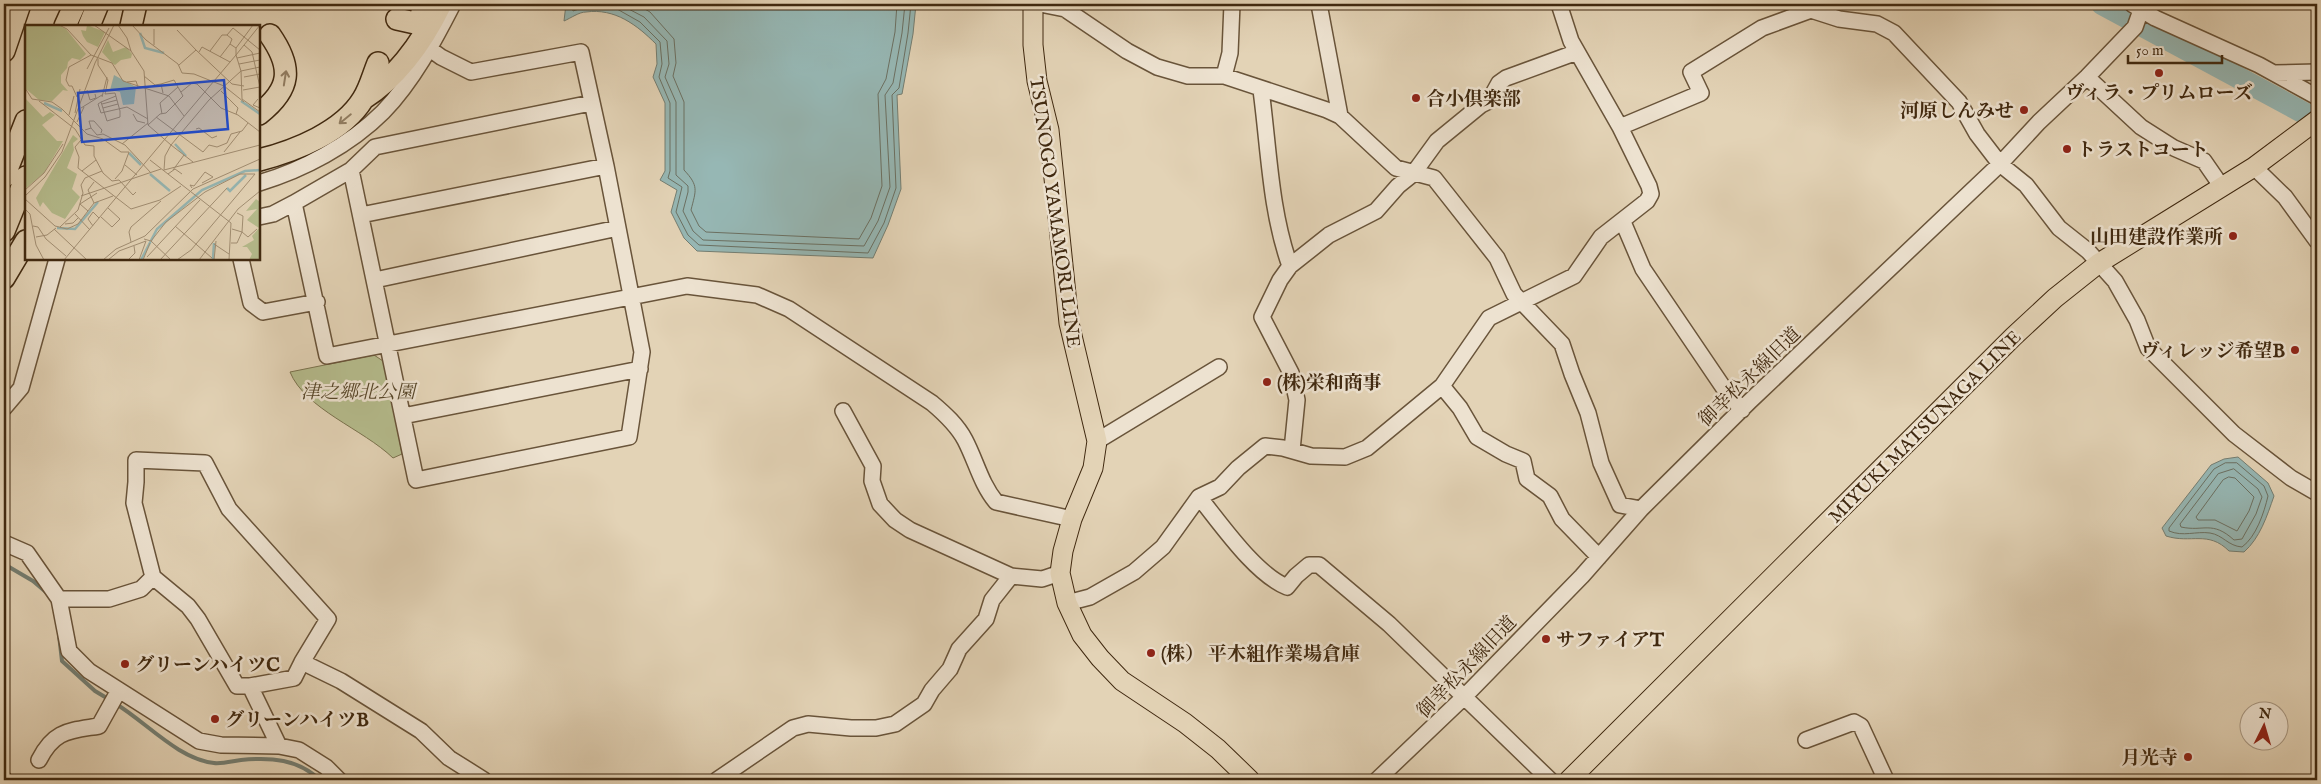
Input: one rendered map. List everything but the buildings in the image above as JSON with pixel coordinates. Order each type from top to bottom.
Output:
[{"type":"highway","points":[[4,51],[20,4]]},
{"type":"highway","points":[[65,25],[75,4]]},
{"type":"highway","points":[[89,25],[98,4]]},
{"type":"highway","points":[[131,25],[136,4]]},
{"type":"highway","points":[[397,19],[415,23],[421,16],[424,4]]},
{"type":"highway","points":[[363,99],[378,90],[402,65],[424,35],[440,4]]},
{"type":"highway","points":[[260,113],[275,99],[284,86],[287,72],[281,53],[270,35]]},
{"type":"highway","points":[[260,160],[294,149],[330,130],[356,110],[363,99],[378,63]]},
{"type":"highway","points":[[4,177],[25,124]]},
{"type":"highway","points":[[4,231],[25,179]]},
{"type":"highway","points":[[4,278],[25,243]]},
{"type":"main road","name":"TSUNOGO YAMAMORI LINE","points":[[1033,4],[1033,45],[1037,80],[1049,130],[1069,323],[1097,442],[1094,468],[1072,519],[1065,543],[1060,573],[1067,603],[1082,635],[1100,658],[1122,681],[1205,738],[1250,780]]},
{"type":"main road","name":"MIYUKI MATSUNAGA LINE","points":[[1569,780],[2013,337],[2055,298],[2099,263],[2254,167],[2315,121]]},
{"type":"street","points":[[260,183],[310,162],[348,140],[383,112],[430,49],[454,4]]},
{"type":"street","points":[[1040,4],[1065,9],[1127,52],[1157,67],[1188,76],[1224,76],[1340,116],[1396,168],[1434,178],[1497,258],[1514,294],[1562,344],[1588,412],[1601,462],[1620,505],[1641,509]]},
{"type":"street","points":[[1224,76],[1230,53],[1232,4]]},
{"type":"street","points":[[1319,4],[1340,116]]},
{"type":"street","points":[[1067,603],[1090,597],[1134,572],[1163,547],[1200,497],[1220,486],[1265,446],[1292,450],[1311,456],[1345,457],[1367,448],[1442,386],[1469,344],[1489,318],[1574,276],[1597,242],[1647,201],[1651,194],[1620,127],[1571,41],[1559,4]]},
{"type":"street","points":[[1620,127],[1701,93],[1691,72],[1762,28],[1810,7],[1839,19],[1877,24],[1894,32],[1959,102],[1977,134],[2000,164],[2026,185],[2059,228],[2088,251],[2115,281],[2137,320],[2148,348],[2234,434],[2291,478],[2317,493]]},
{"type":"street","points":[[2140,12],[2229,51],[2317,97]]},
{"type":"street","name":"御幸松永線旧道","points":[[1376,780],[1464,697],[1599,557],[1641,509],[2000,164],[2039,122],[2087,77],[2140,12]]},
{"type":"street","points":[[351,170],[416,480],[629,437],[642,352],[606,166],[581,52],[471,72],[441,57],[430,49]]},
{"type":"street","points":[[1292,450],[1297,400],[1291,373],[1262,317],[1280,280],[1290,266],[1329,235],[1376,211],[1398,186],[1413,174],[1437,141],[1481,105],[1490,101],[1499,83],[1506,78],[1577,52]]},
{"type":"street","points":[[2272,73],[2317,72]]},
{"type":"street","points":[[2087,77],[2141,127],[2174,148],[2204,162],[2222,187]]},
{"type":"street","points":[[1261,90],[1276,218],[1281,241],[1290,266]]},
{"type":"street","points":[[260,217],[273,214],[351,170],[375,147],[591,102]]},
{"type":"street","points":[[360,215],[606,166]]},
{"type":"street","points":[[2254,167],[2285,197],[2317,241]]},
{"type":"street","points":[[294,203],[317,302],[327,356],[687,286],[757,294],[789,309],[932,403],[951,419],[965,440],[989,494],[996,502],[1072,519]]},
{"type":"street","points":[[1623,222],[1643,269],[1723,387],[1742,410]]},
{"type":"street","points":[[375,280],[618,228]]},
{"type":"street","points":[[4,408],[21,388],[57,260]]},
{"type":"street","points":[[241,260],[251,303],[263,312],[317,302]]},
{"type":"street","points":[[1097,442],[1219,367]]},
{"type":"street","points":[[403,416],[640,369]]},
{"type":"street","points":[[1442,386],[1460,408],[1477,437],[1506,454],[1523,461],[1528,479],[1550,496],[1562,519],[1599,557]]},
{"type":"street","points":[[843,411],[873,466],[872,481],[880,504],[895,520],[910,530],[1011,576],[1042,579],[1060,573]]},
{"type":"street","points":[[136,460],[205,463],[229,509],[328,619],[302,662],[294,678],[250,686],[237,686],[198,619],[188,606],[153,577],[134,503],[136,460]]},
{"type":"street","points":[[1200,497],[1243,551],[1278,584],[1287,587],[1309,565],[1319,565],[1389,624],[1550,780]]},
{"type":"street","points":[[4,543],[27,554],[59,599],[69,651],[89,671],[199,741],[221,745],[279,746],[299,750],[326,767],[339,780]]},
{"type":"street","points":[[717,780],[793,728],[808,724],[876,728],[895,724],[924,704],[932,690],[950,669],[959,649],[986,619],[992,600],[1011,576]]},
{"type":"street","points":[[59,599],[109,599],[142,589],[153,577]]},
{"type":"street","points":[[302,662],[341,681],[421,731],[448,758],[484,780]]},
{"type":"street","points":[[250,686],[279,746]]},
{"type":"street","points":[[39,760],[47,744],[55,737],[74,730],[99,726],[105,712],[119,690]]},
{"type":"street","points":[[1806,740],[1854,722],[1861,726],[1886,780]]},
{"type":"green space","name":"津之郷北公園","points":[[374,355],[386,363],[402,454],[393,458],[381,447],[321,408],[308,397],[290,372]]},
{"type":"water","points":[[566,4],[916,4],[913,34],[902,94],[897,95],[901,189],[873,258],[697,251],[684,238],[671,212],[677,190],[660,180],[665,171],[665,103],[653,77],[657,64],[656,44],[633,24],[616,15],[597,11],[583,12],[564,21]]},
{"type":"water","points":[[2238,457],[2268,483],[2274,496],[2262,526],[2250,546],[2244,552],[2229,551],[2214,541],[2206,539],[2183,539],[2166,536],[2162,528],[2211,465],[2224,459]]},
{"type":"waterway","points":[[2102,4],[2317,120]]},
{"type":"waterway","points":[[4,564],[33,581],[47,593]]},
{"type":"waterway","points":[[59,635],[62,661],[95,691],[110,700]]},
{"type":"waterway","points":[[116,704],[175,747],[201,760],[224,763],[252,759],[273,759],[303,768],[320,780]]},
{"type":"place","name":"ヴィラ・プリムローズ","points":[[2159,73]]},
{"type":"place","name":"合小倶楽部","points":[[1416,98]]},
{"type":"place","name":"河原しんみせ","points":[[2024,110]]},
{"type":"place","name":"トラストコート","points":[[2067,149]]},
{"type":"place","name":"山田建設作業所","points":[[2233,236]]},
{"type":"place","name":"ヴィレッジ希望B","points":[[2295,350]]},
{"type":"place","name":"(株)栄和商事","points":[[1267,382]]},
{"type":"place","name":"サファイアT","points":[[1546,639]]},
{"type":"place","name":"(株） 平木組作業場倉庫","points":[[1151,653]]},
{"type":"place","name":"グリーンハイツC","points":[[125,664]]},
{"type":"place","name":"グリーンハイツB","points":[[215,719]]},
{"type":"place","name":"月光寺","points":[[2188,757]]}]
